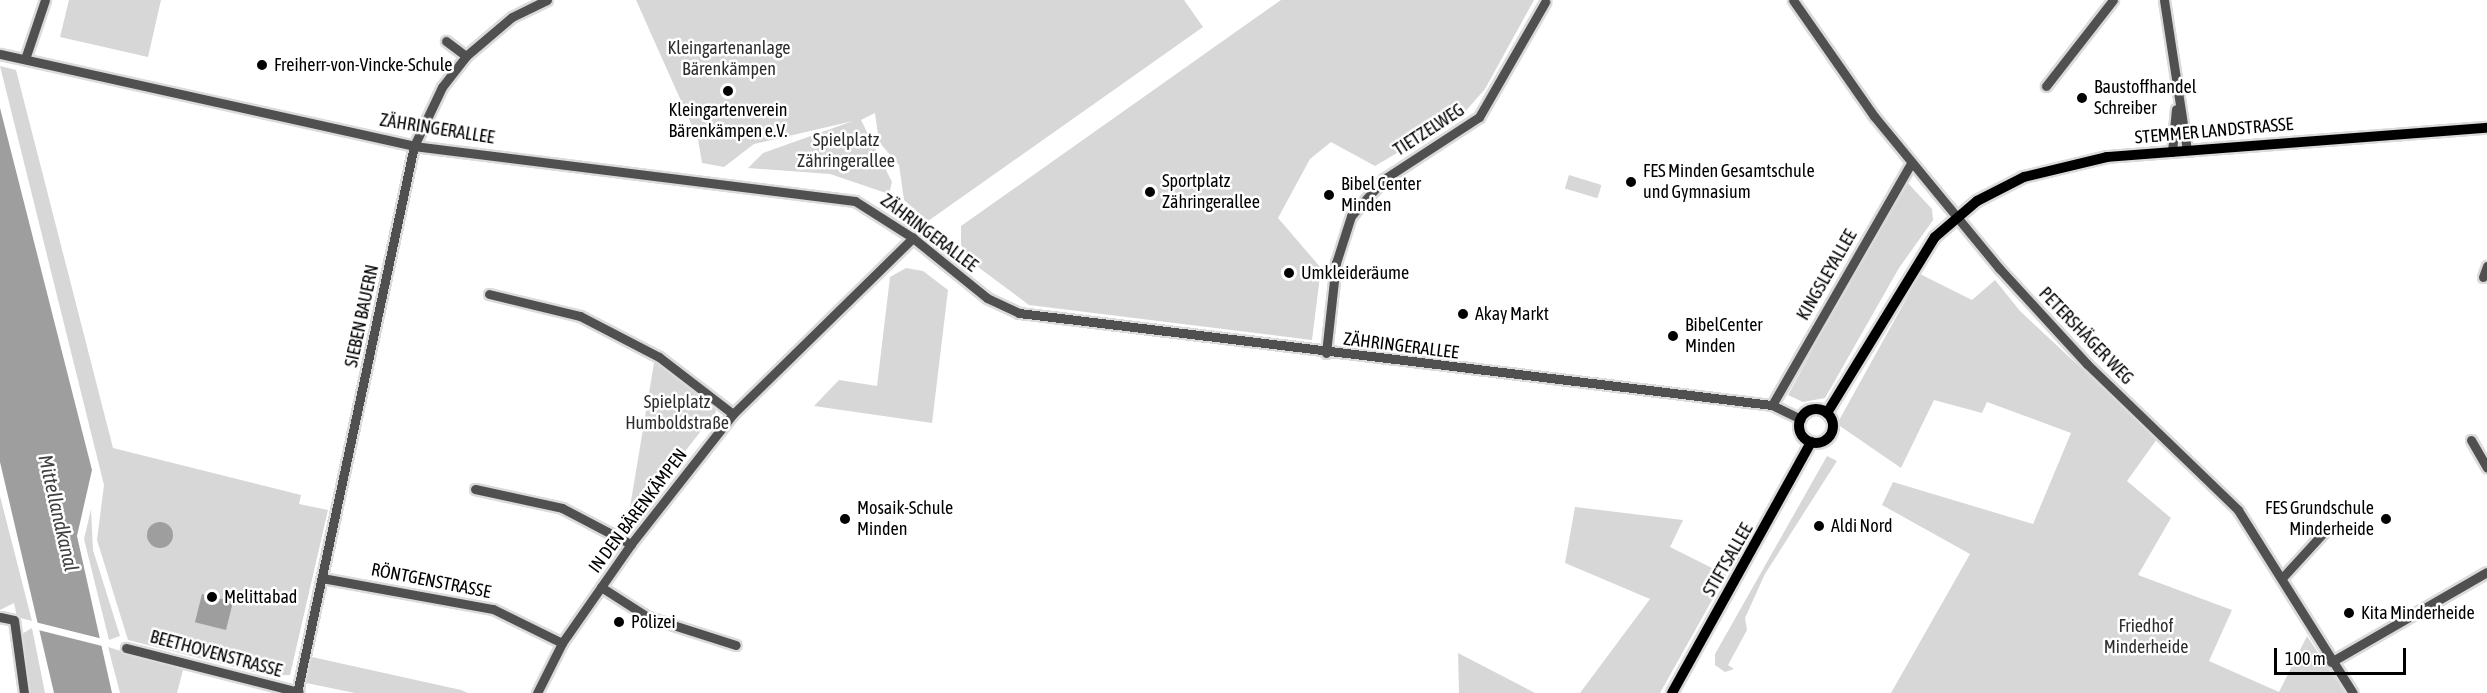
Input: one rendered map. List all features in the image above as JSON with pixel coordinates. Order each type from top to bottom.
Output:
[{"type":"main road","name":"STEMMER LANDSTRASSE","points":[[1957,217],[1999,188],[2060,165],[2187,150],[2487,128]]},
{"type":"main road","points":[[1827,412],[1905,278],[1957,217]]},
{"type":"main road","points":[[1813,410],[1827,412],[1833,426],[1831,436],[1811,442],[1801,433],[1801,419],[1813,410]]},
{"type":"main road","name":"STIFTSALLEE","points":[[1672,693],[1811,442]]},
{"type":"street","points":[[25,59],[45,0]]},
{"type":"street","name":"SIEBEN BAUERN","points":[[298,693],[414,146],[442,87],[466,56],[512,17],[547,0]]},
{"type":"street","name":"PETERSHÄGER WEG","points":[[1793,0],[1912,162],[1957,217],[2087,364],[2224,494],[2282,578],[2331,662],[2354,693]]},
{"type":"street","points":[[2046,86],[2113,0]]},
{"type":"street","points":[[2164,0],[2176,103],[2187,150]]},
{"type":"street","name":"TIETZELWEG","points":[[1326,353],[1336,263],[1351,216],[1384,179],[1479,117],[1545,2]]},
{"type":"street","points":[[446,41],[466,56]]},
{"type":"street","name":"ZÄHRINGERALLEE","points":[[5,55],[414,146],[830,195],[875,210],[987,298],[1019,313],[1326,353],[1772,405],[1801,419]]},
{"type":"street","points":[[2172,152],[2176,103]]},
{"type":"street","name":"KINGSLEYALLEE","points":[[1772,405],[1912,162]]},
{"type":"street","name":"IN DEN BÄRENKÄMPEN","points":[[537,693],[562,643],[631,544],[733,414],[913,238]]},
{"type":"street","points":[[2483,277],[2487,266]]},
{"type":"street","points":[[489,294],[580,316],[659,357],[733,414]]},
{"type":"street","points":[[2471,440],[2487,468]]},
{"type":"street","points":[[475,489],[562,508],[631,544]]},
{"type":"street","points":[[2282,578],[2326,531]]},
{"type":"street","points":[[2331,662],[2487,572]]},
{"type":"street","name":"RÖNTGENSTRASSE","points":[[322,578],[493,609],[562,643]]},
{"type":"street","points":[[601,587],[648,617],[736,645]]},
{"type":"street","points":[[0,617],[14,620],[24,693]]},
{"type":"street","name":"BEETHOVENSTRASSE","points":[[126,648],[298,693]]},
{"type":"green space","points":[[69,0],[161,0],[148,57],[60,37]]},
{"type":"green space","points":[[636,0],[1184,0],[1203,27],[928,221],[904,200],[899,165],[879,142],[875,113],[861,120],[892,182],[889,194],[830,174],[748,168],[763,153],[853,121],[754,144],[724,167],[702,163],[698,139]]},
{"type":"green space","name":"Sportplatz Zähringerallee","points":[[1281,0],[1534,0],[1485,89],[1463,114],[1375,166],[1331,142],[1310,159],[1278,218],[1321,268],[1312,340],[1029,305],[974,264],[961,245],[961,226]]},
{"type":"green space","name":"Melittabad","points":[[0,66],[16,70],[113,448],[301,495],[299,504],[328,510],[290,675],[270,676],[128,640],[97,540],[104,485]]},
{"type":"green space","points":[[1569,175],[1602,185],[1597,198],[1565,188]]},
{"type":"green space","points":[[1905,180],[1932,209],[1933,220],[1899,268],[1825,398],[1803,402],[1788,395]]},
{"type":"green space","points":[[906,268],[923,271],[948,290],[932,423],[814,406],[839,380],[877,386],[890,277]]},
{"type":"green space","name":"Friedhof Minderheide","points":[[1920,274],[1972,300],[1995,280],[2020,311],[2157,439],[2127,481],[2171,518],[2138,575],[2232,610],[2209,661],[2279,692],[2307,636],[2345,693],[1891,693],[1970,554],[1882,505],[1893,482],[2033,524],[2071,433],[1987,402],[1982,413],[1934,400],[1901,468],[1837,424]]},
{"type":"green space","name":"Spielplatz Humboldstraße","points":[[655,357],[713,403],[716,412],[627,525]]},
{"type":"green space","points":[[1827,456],[1837,461],[1765,574],[1745,618],[1747,630],[1728,665],[1734,669],[1725,672],[1715,665],[1715,654]]},
{"type":"green space","points":[[0,496],[32,621],[17,617],[14,603],[0,610]]},
{"type":"green space","points":[[1575,507],[1683,520],[1670,547],[1726,575],[1660,693],[1580,693],[1650,599],[1565,563]]},
{"type":"green space","points":[[91,509],[93,550],[120,636],[109,640],[84,539]]},
{"type":"green space","points":[[32,628],[45,693],[29,693],[20,635]]},
{"type":"green space","points":[[108,647],[183,670],[177,693],[120,693]]},
{"type":"green space","points":[[1458,653],[1535,693],[1459,693]]},
{"type":"green space","points":[[312,657],[468,693],[355,693],[306,683]]},
{"type":"water","name":"Mittellandkanal","points":[[0,108],[92,470],[77,536],[112,693],[54,693],[0,462]]},
{"type":"water","points":[[160,522],[169,526],[173,535],[169,544],[160,548],[151,544],[147,535],[151,526]]},
{"type":"water","points":[[202,594],[233,602],[226,630],[195,622]]},
{"type":"pier","points":[[35,622],[104,639],[102,646],[33,629]]},
{"type":"place","name":"Freiherr-von-Vincke-Schule","points":[[262,65]]},
{"type":"place","name":"Kleingartenverein Bärenkämpen e.V.","points":[[728,91]]},
{"type":"place","name":"Baustoffhandel Schreiber","points":[[2082,98]]},
{"type":"place","name":"FES Minden Gesamtschule und Gymnasium","points":[[1631,182]]},
{"type":"place","name":"Sportplatz Zähringerallee","points":[[1150,192]]},
{"type":"place","name":"Bibel Center Minden","points":[[1329,195]]},
{"type":"place","name":"Umkleideräume","points":[[1289,273]]},
{"type":"place","name":"Akay Markt","points":[[1463,314]]},
{"type":"place","name":"BibelCenter Minden","points":[[1673,336]]},
{"type":"place","name":"Mosaik-Schule Minden","points":[[845,519]]},
{"type":"place","name":"FES Grundschule Minderheide","points":[[2386,519]]},
{"type":"place","name":"Aldi Nord","points":[[1819,526]]},
{"type":"place","name":"Melittabad","points":[[212,597]]},
{"type":"place","name":"Kita Minderheide","points":[[2349,613]]},
{"type":"place","name":"Polizei","points":[[619,622]]},
{"type":"park label","name":"Kleingartenanlage Bärenkämpen","points":[[729,59]]},
{"type":"park label","name":"Spielplatz Zähringerallee","points":[[846,151]]}]
